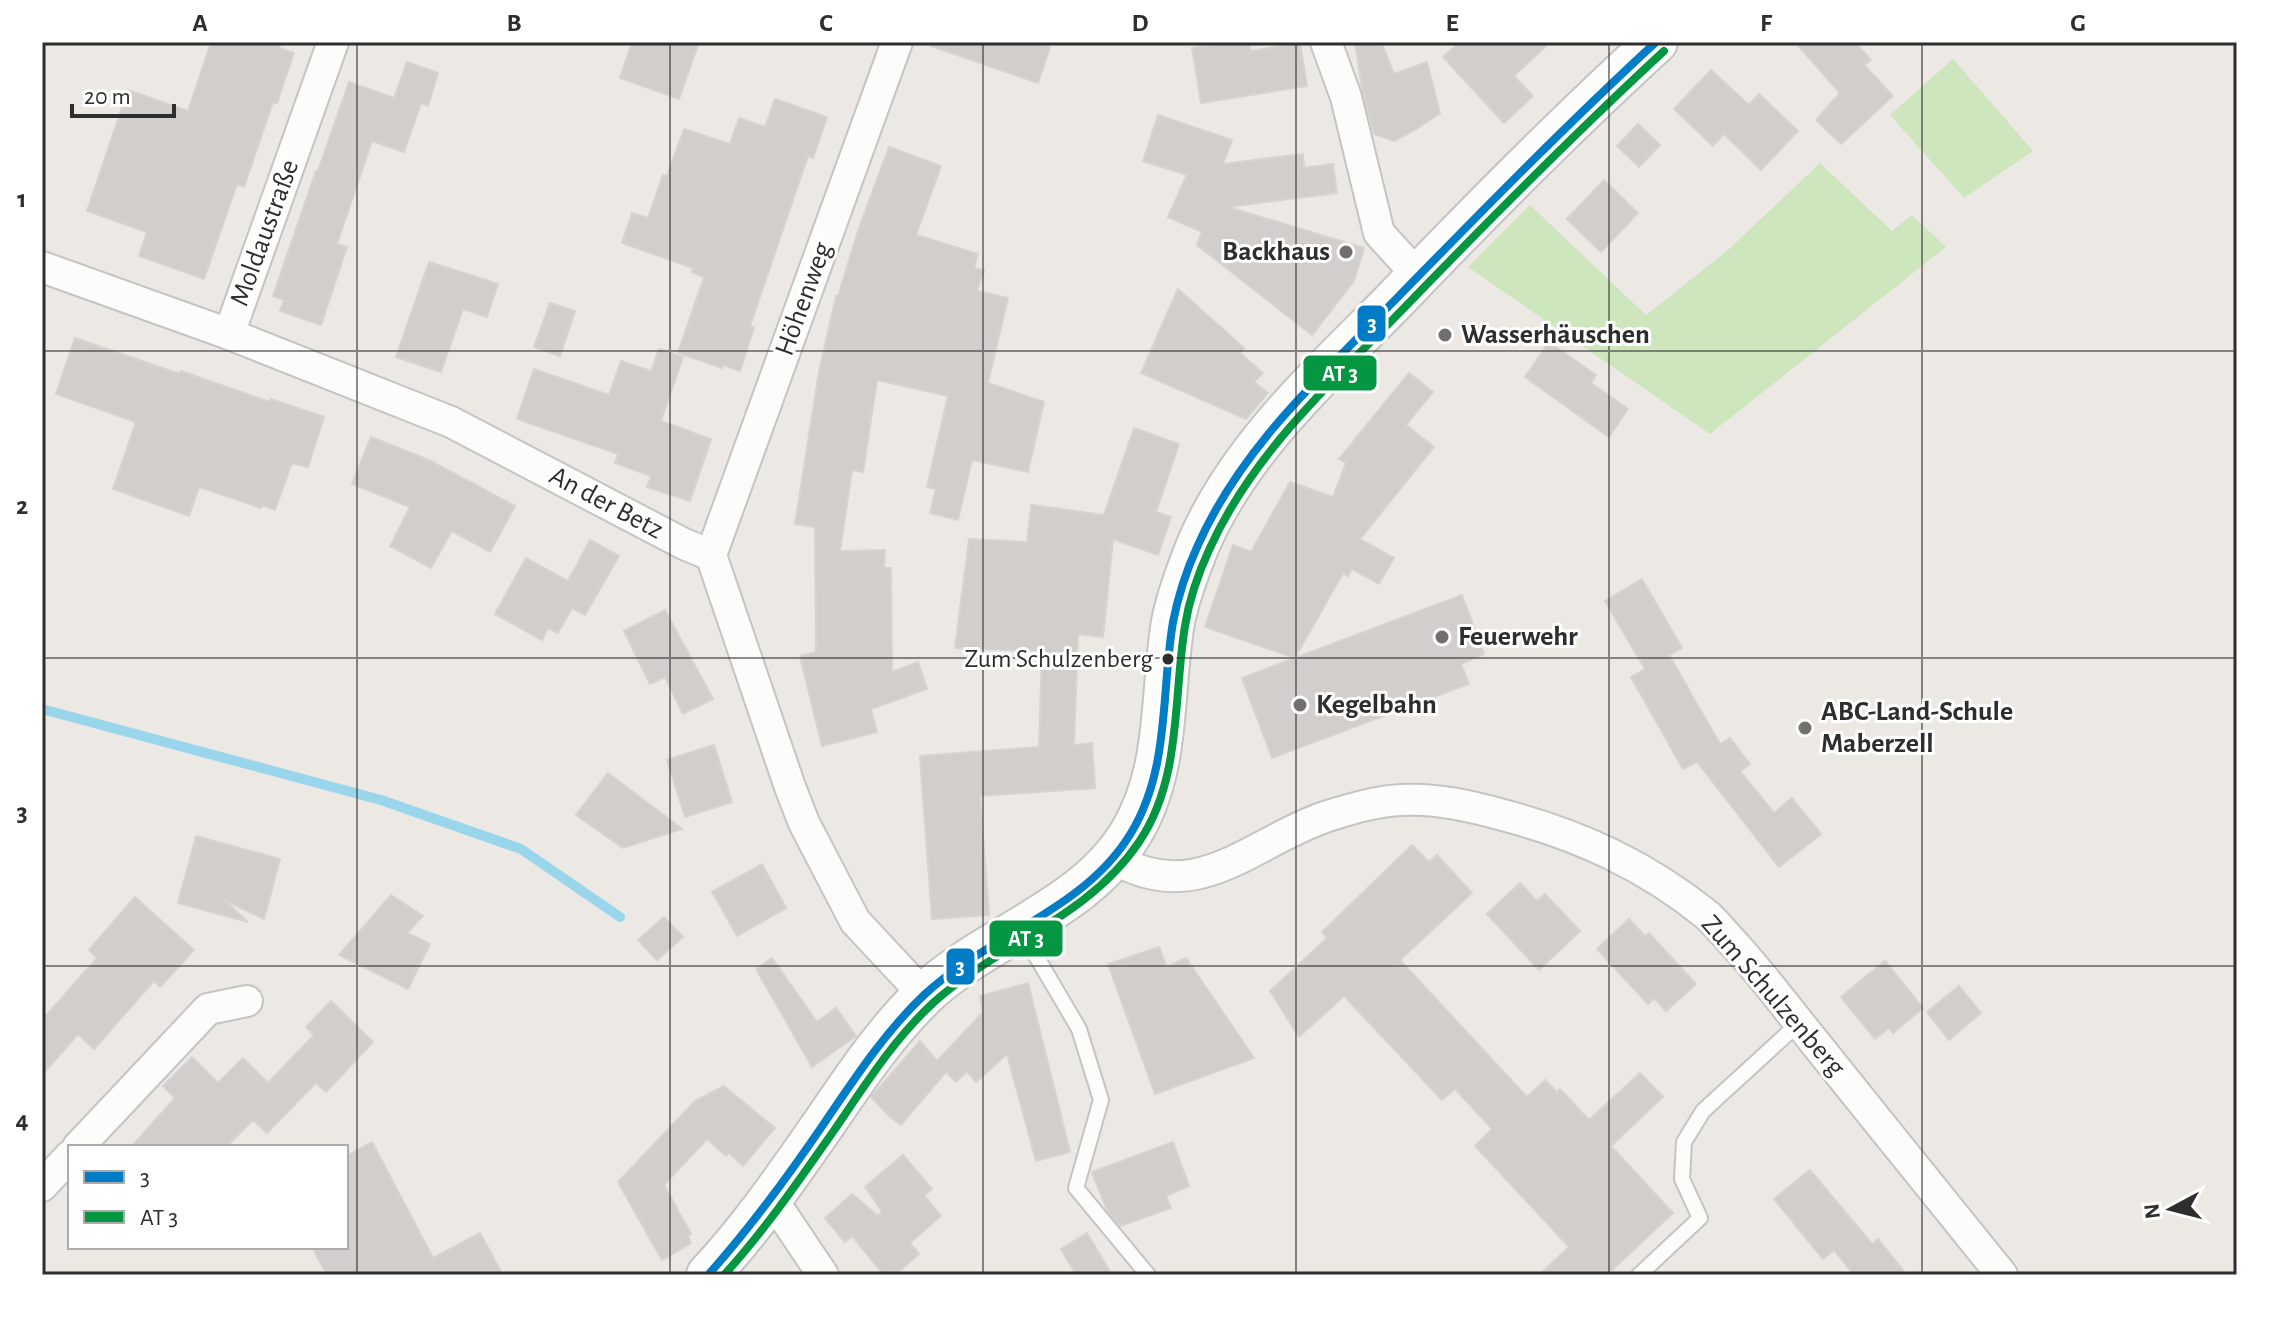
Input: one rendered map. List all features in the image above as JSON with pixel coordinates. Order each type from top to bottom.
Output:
[{"type":"street","name":"Moldaustraße","points":[[229,334],[333,42]]},
{"type":"street","name":"Höhenweg","points":[[711,555],[897,42]]},
{"type":"street","points":[[1326,42],[1346,97],[1379,233],[1418,276]]},
{"type":"street","points":[[708,1275],[772,1199],[886,1035],[924,995],[963,964],[1085,885],[1113,858],[1131,832],[1153,781],[1161,749],[1173,622],[1189,569],[1212,517],[1265,438],[1311,385],[1528,164],[1656,42]]},
{"type":"street","name":"An der Betz","points":[[42,267],[229,334],[451,422],[684,544],[711,555]]},
{"type":"street","points":[[711,555],[804,823],[855,921],[924,995]]},
{"type":"street","name":"Zum Schulzenberg","points":[[1113,858],[1130,869],[1158,877],[1185,878],[1211,872],[1322,818],[1365,805],[1400,800],[1435,800],[1487,811],[1540,825],[1607,850],[1659,880],[1709,917],[1756,969],[2002,1275]]},
{"type":"street","points":[[80,1145],[208,1009],[247,1001]]},
{"type":"street","points":[[43,1184],[68,1158]]},
{"type":"street","points":[[772,1199],[823,1275]]},
{"type":"lane","points":[[1020,929],[1079,1029],[1101,1100],[1076,1188],[1148,1275]]},
{"type":"lane","points":[[1639,1275],[1700,1218],[1682,1179],[1684,1142],[1703,1111],[1799,1023]]},
{"type":"green space","points":[[1953,59],[2033,151],[1964,198],[1890,115]]},
{"type":"green space","points":[[1820,163],[1892,231],[1912,215],[1946,247],[1710,434],[1468,267],[1530,205],[1646,315],[1727,251]]},
{"type":"building","points":[[211,42],[281,42],[279,48],[294,53],[277,103],[273,102],[244,187],[237,184],[204,279],[139,256],[147,232],[87,211],[128,90],[188,111]]},
{"type":"building","points":[[632,42],[699,42],[679,99],[620,78]]},
{"type":"building","points":[[931,42],[1036,42],[1050,47],[1038,83],[931,46]]},
{"type":"building","points":[[1250,42],[1251,51],[1300,43],[1307,86],[1201,103],[1192,48]]},
{"type":"building","points":[[1355,42],[1381,42],[1394,74],[1427,62],[1440,113],[1394,141],[1374,134],[1362,88]]},
{"type":"building","points":[[1460,42],[1550,42],[1514,76],[1533,96],[1504,123],[1443,57]]},
{"type":"building","points":[[1795,42],[1855,42],[1871,60],[1864,65],[1893,96],[1841,144],[1816,120],[1840,93]]},
{"type":"building","points":[[407,62],[438,73],[428,106],[421,103],[404,152],[372,141],[337,244],[347,247],[321,325],[280,311],[284,300],[273,296],[349,82],[394,98]]},
{"type":"building","points":[[1711,70],[1749,105],[1759,94],[1798,131],[1761,170],[1724,134],[1713,146],[1674,109]]},
{"type":"building","points":[[775,99],[827,117],[813,158],[808,156],[750,326],[754,328],[740,371],[678,353],[704,277],[692,272],[693,268],[622,243],[632,213],[648,218],[684,129],[730,144],[739,118],[765,127]]},
{"type":"building","points":[[1158,115],[1232,140],[1223,164],[1303,154],[1304,168],[1333,164],[1337,193],[1228,207],[1364,248],[1354,281],[1312,335],[1197,245],[1202,232],[1168,217],[1187,175],[1143,161]]},
{"type":"building","points":[[1638,124],[1660,145],[1639,167],[1617,146]]},
{"type":"building","points":[[889,147],[941,166],[916,235],[978,254],[974,268],[984,271],[977,291],[1008,298],[988,383],[1044,402],[1028,472],[972,460],[958,520],[930,513],[936,489],[927,487],[948,396],[877,380],[863,472],[852,470],[840,551],[885,550],[884,568],[891,568],[892,672],[918,662],[927,689],[871,709],[877,732],[822,746],[800,656],[816,652],[815,527],[795,524],[819,372],[836,296]]},
{"type":"building","points":[[1604,180],[1638,213],[1601,252],[1567,219]]},
{"type":"building","points":[[429,262],[498,284],[487,317],[463,309],[441,372],[396,357]]},
{"type":"building","points":[[1178,289],[1244,348],[1240,353],[1263,373],[1254,382],[1268,393],[1246,419],[1141,373]]},
{"type":"building","points":[[550,303],[575,311],[560,356],[534,347]]},
{"type":"building","points":[[75,338],[180,374],[181,371],[324,417],[308,467],[292,463],[275,510],[199,487],[189,516],[113,489],[136,422],[56,394]]},
{"type":"building","points":[[1549,342],[1596,375],[1591,383],[1628,409],[1609,437],[1525,377]]},
{"type":"building","points":[[659,349],[683,357],[661,421],[711,439],[690,501],[647,487],[651,476],[615,463],[618,454],[517,419],[534,369],[609,395],[621,361],[651,371]]},
{"type":"building","points":[[1409,373],[1433,392],[1406,425],[1434,447],[1360,539],[1394,558],[1379,584],[1352,569],[1348,576],[1343,573],[1295,658],[1205,627],[1233,545],[1251,552],[1290,482],[1333,497],[1346,463],[1339,459]]},
{"type":"building","points":[[1134,428],[1179,444],[1156,512],[1171,517],[1158,555],[1113,539],[1103,637],[1078,634],[1074,745],[1092,743],[1095,788],[980,796],[989,915],[932,919],[920,756],[1039,747],[1042,651],[955,648],[969,539],[1027,542],[1031,505],[1104,515]]},
{"type":"building","points":[[371,437],[431,461],[515,506],[490,552],[452,531],[431,568],[390,546],[410,507],[352,484]]},
{"type":"building","points":[[590,540],[619,556],[585,615],[572,608],[558,633],[548,628],[542,640],[495,614],[526,558],[568,581]]},
{"type":"building","points":[[1642,579],[1682,648],[1669,655],[1720,744],[1730,738],[1750,764],[1740,771],[1774,813],[1792,798],[1821,834],[1779,867],[1697,762],[1683,769],[1631,677],[1645,669],[1605,601]]},
{"type":"building","points":[[1462,595],[1484,654],[1461,664],[1469,684],[1272,758],[1242,678]]},
{"type":"building","points":[[665,610],[713,699],[683,714],[665,677],[650,684],[624,631]]},
{"type":"building","points":[[714,745],[732,802],[685,817],[667,760]]},
{"type":"building","points":[[608,773],[682,829],[623,848],[576,815]]},
{"type":"building","points":[[196,836],[280,859],[264,919],[224,900],[248,922],[178,903]]},
{"type":"building","points":[[1412,845],[1429,862],[1437,855],[1472,893],[1400,960],[1527,1097],[1545,1080],[1557,1092],[1560,1089],[1589,1120],[1640,1073],[1663,1097],[1611,1146],[1673,1213],[1607,1275],[1539,1275],[1569,1247],[1475,1146],[1492,1129],[1455,1089],[1442,1100],[1344,996],[1299,1037],[1270,991],[1327,938],[1322,932]]},
{"type":"building","points":[[762,864],[786,908],[737,936],[712,892]]},
{"type":"building","points":[[1520,883],[1537,901],[1545,894],[1580,931],[1539,970],[1487,914]]},
{"type":"building","points":[[391,895],[423,916],[407,933],[430,944],[408,989],[339,955]]},
{"type":"building","points":[[135,897],[194,950],[160,987],[154,981],[94,1049],[78,1034],[42,1075],[42,1020],[97,958],[89,950]]},
{"type":"building","points":[[664,917],[683,937],[657,960],[638,940]]},
{"type":"building","points":[[1629,919],[1645,936],[1649,933],[1696,984],[1666,1011],[1654,998],[1648,1004],[1597,949]]},
{"type":"building","points":[[1159,947],[1167,967],[1186,958],[1254,1058],[1155,1094],[1108,964]]},
{"type":"building","points":[[772,958],[817,1022],[836,1008],[856,1036],[812,1067],[756,969]]},
{"type":"building","points":[[1885,961],[1923,1008],[1893,1033],[1889,1028],[1875,1039],[1841,997]]},
{"type":"building","points":[[1028,983],[1070,1152],[1036,1161],[1007,1054],[976,1082],[967,1071],[956,1082],[946,1072],[901,1125],[871,1097],[920,1041],[937,1061],[983,1012],[980,996]]},
{"type":"building","points":[[1959,986],[1981,1013],[1949,1040],[1927,1012]]},
{"type":"building","points":[[331,1001],[373,1042],[326,1092],[316,1083],[267,1133],[253,1120],[228,1145],[133,1145],[175,1098],[163,1086],[192,1057],[218,1083],[243,1058],[268,1083],[314,1035],[306,1027]]},
{"type":"building","points":[[724,1086],[775,1128],[743,1166],[707,1139],[664,1185],[691,1234],[688,1236],[691,1243],[662,1260],[618,1182],[695,1101]]},
{"type":"building","points":[[372,1142],[433,1258],[480,1233],[503,1275],[327,1275],[313,1249],[348,1249],[348,1155]]},
{"type":"building","points":[[1173,1142],[1189,1186],[1166,1196],[1171,1208],[1120,1226],[1107,1210],[1092,1172]]},
{"type":"building","points":[[903,1155],[932,1189],[924,1196],[941,1216],[910,1243],[919,1254],[895,1275],[884,1275],[852,1236],[845,1242],[825,1218],[852,1194],[878,1216],[882,1211],[865,1187]]},
{"type":"building","points":[[1810,1170],[1872,1244],[1878,1239],[1907,1275],[1854,1275],[1834,1250],[1823,1259],[1774,1199]]},
{"type":"building","points":[[1087,1233],[1112,1275],[1076,1275],[1061,1249]]},
{"type":"waterway","points":[[42,709],[381,800],[521,849],[620,917]]},
{"type":"transit line","name":"3","points":[[708,1275],[798,1162],[871,1056],[910,1009],[949,974],[1062,903],[1088,883],[1111,860],[1131,833],[1144,808],[1158,757],[1169,649],[1183,583],[1216,510],[1259,445],[1311,386],[1458,236],[1656,42]]},
{"type":"transit line","points":[[724,1275],[768,1222],[881,1063],[919,1017],[958,982],[1069,911],[1118,868],[1139,842],[1153,818],[1169,765],[1181,653],[1194,587],[1227,515],[1270,451],[1321,392],[1467,243],[1664,51]]},
{"type":"place","name":"Backhaus","points":[[1346,252]]},
{"type":"place","name":"Wasserhäuschen","points":[[1445,335]]},
{"type":"place","name":"Feuerwehr","points":[[1442,637]]},
{"type":"place","name":"Zum Schulzenberg","points":[[1168,659]]},
{"type":"place","name":"Kegelbahn","points":[[1300,705]]},
{"type":"place","name":"ABC-Land-Schule Maberzell","points":[[1805,728]]}]
